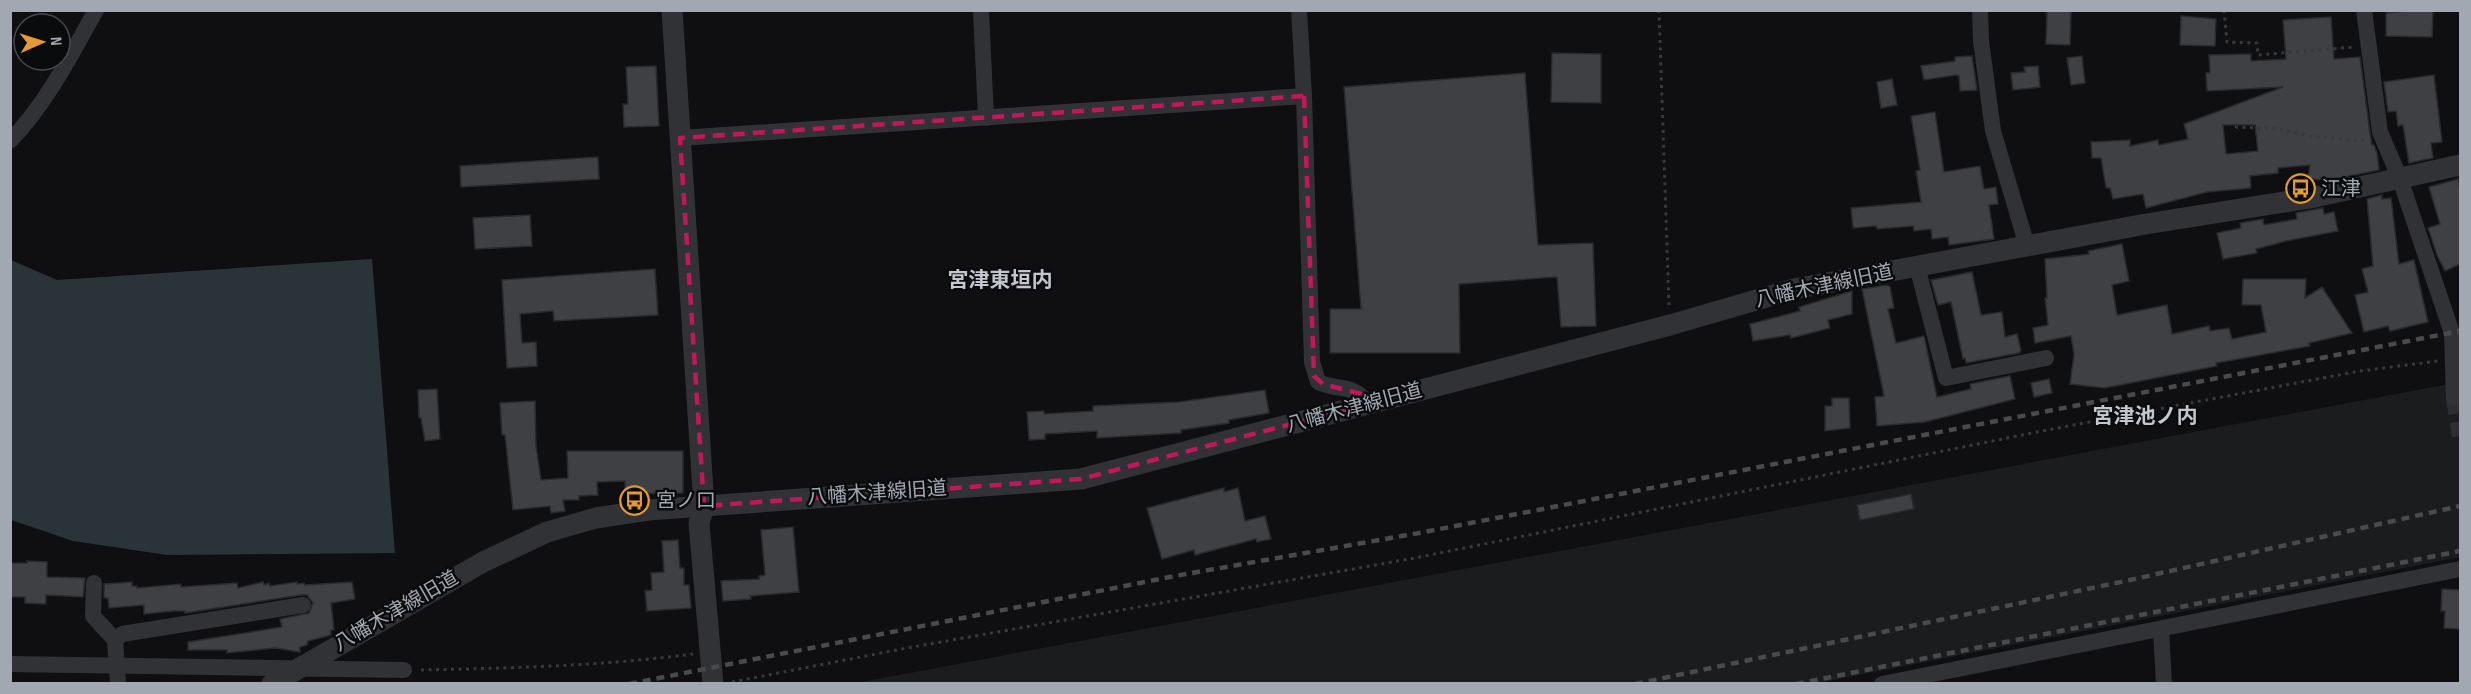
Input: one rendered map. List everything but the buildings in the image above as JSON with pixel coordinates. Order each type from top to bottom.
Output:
[{"type":"street","points":[[10,141],[24,127],[70,57],[96,10]]},
{"type":"street","points":[[672,10],[704,506],[699,523],[709,652],[721,683]]},
{"type":"street","points":[[981,10],[986,118]]},
{"type":"street","points":[[1299,10],[1314,376],[1318,382],[1323,384],[1345,387],[1361,394],[1368,404]]},
{"type":"street","points":[[1980,10],[1981,40],[1993,131],[2027,246]]},
{"type":"street","points":[[2364,10],[2380,132],[2400,179],[2452,333],[2454,398]]},
{"type":"street","points":[[680,138],[1304,96]]},
{"type":"street","name":"八幡木津線旧道","points":[[272,684],[483,562],[548,532],[596,518],[648,510],[1081,479],[1670,325],[1794,289],[2146,224],[2310,198],[2460,165]]},
{"type":"street","points":[[1917,266],[1946,378],[2046,358]]},
{"type":"street","points":[[1882,684],[2460,569]]},
{"type":"street","points":[[94,583],[93,616],[115,640],[118,684]]},
{"type":"street","points":[[115,640],[122,634],[303,605]]},
{"type":"street","points":[[2161,629],[2164,684]]},
{"type":"street","points":[[10,664],[404,670]]},
{"type":"path","points":[[1659,10],[1670,325]]},
{"type":"path","points":[[2224,10],[2227,42],[2257,44],[2258,55],[2367,45]]},
{"type":"path","points":[[2235,127],[2280,129],[2310,136],[2361,141],[2380,132]]},
{"type":"path","points":[[721,683],[1415,558],[2042,431],[2360,371],[2453,358]]},
{"type":"path","points":[[404,670],[555,667],[624,663],[709,652]]},
{"type":"highlighted area","points":[[1304,96],[1314,376],[1323,384],[1361,394],[1368,404],[1081,479],[704,506],[680,138]]},
{"type":"shaded area","points":[[372,259],[395,553],[167,555],[73,541],[11,520],[11,260],[57,280]]},
{"type":"shaded area","points":[[2460,382],[2460,557],[1819,683],[851,684]]},
{"type":"tunnel","points":[[2454,398],[2460,436]]},
{"type":"railway","points":[[629,684],[1175,576],[1419,533],[2460,331]]},
{"type":"railway","points":[[1635,684],[2130,580],[2460,506]]},
{"type":"railway","points":[[1796,684],[2460,551]]},
{"type":"place","name":"江津","points":[[2300,189]]},
{"type":"place","name":"宮ノ口","points":[[635,501]]},
{"type":"district","name":"宮津東垣内","points":[[1000,280]]},
{"type":"district","name":"宮津池ノ内","points":[[2145,416]]}]
